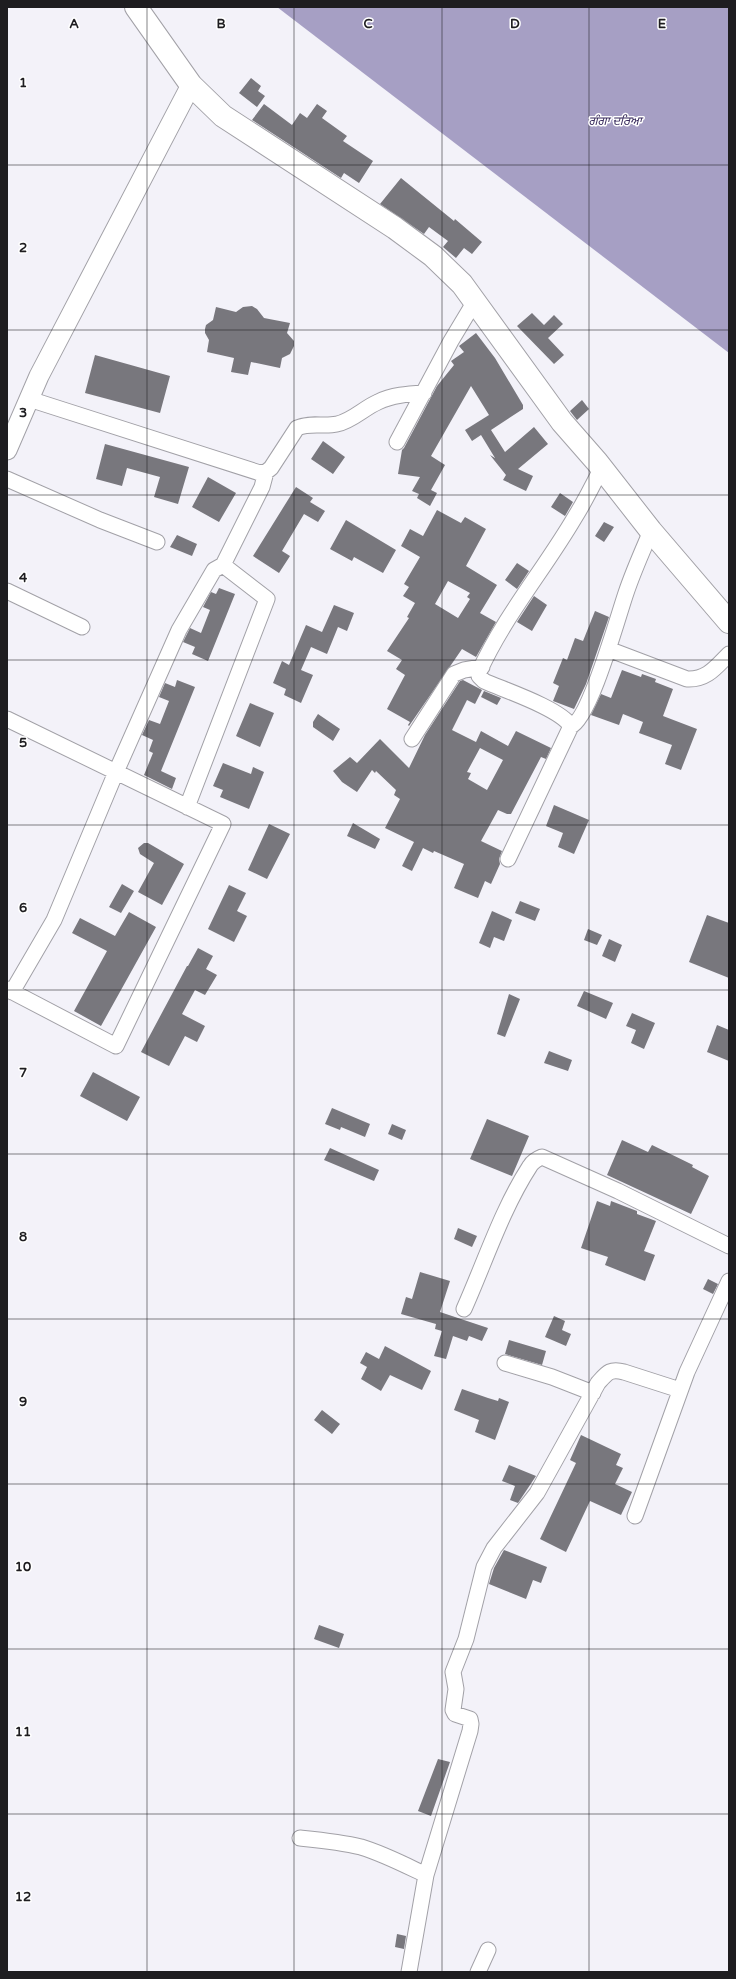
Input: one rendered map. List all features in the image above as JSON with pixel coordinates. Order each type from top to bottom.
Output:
[{"type":"main road","points":[[136,7],[191,85],[224,116],[395,228],[433,256],[462,284],[562,422],[651,531],[729,622]]},
{"type":"street","points":[[7,450],[40,376],[191,85]]},
{"type":"street","points":[[397,442],[451,340],[475,301]]},
{"type":"street","points":[[7,719],[116,772],[187,806],[223,824],[116,1046],[10,990],[54,920],[116,772],[179,630],[214,570],[223,565],[262,487],[266,472],[297,428],[309,424],[338,424],[392,396],[424,393]]},
{"type":"street","points":[[29,399],[254,472],[266,472]]},
{"type":"street","points":[[570,726],[562,717],[484,681],[479,676],[490,649],[526,590],[575,518],[601,469]]},
{"type":"street","points":[[7,479],[100,520],[157,542]]},
{"type":"street","points":[[508,859],[570,726],[576,724],[585,709],[608,649],[626,592],[651,531]]},
{"type":"street","points":[[187,806],[267,599],[223,565]]},
{"type":"street","points":[[7,591],[82,627]]},
{"type":"street","points":[[608,649],[687,679],[694,679],[708,675],[729,654]]},
{"type":"street","points":[[412,740],[454,674],[464,670],[482,667]]},
{"type":"street","points":[[464,1309],[508,1207],[530,1166],[536,1160],[542,1158],[618,1191],[729,1246]]},
{"type":"street","points":[[635,1516],[680,1390],[729,1281]]},
{"type":"street","points":[[506,1363],[530,1369],[593,1393]]},
{"type":"street","points":[[409,1972],[426,1875],[470,1731],[470,1719],[455,1714],[453,1710],[456,1689],[453,1672],[466,1639],[484,1566],[494,1548],[537,1493],[598,1383],[611,1370],[624,1372],[680,1390]]},
{"type":"street","points":[[300,1838],[360,1847],[385,1856],[426,1875]]},
{"type":"street","points":[[478,1972],[488,1950]]},
{"type":"water","name":"ਗੰਗਾ ਦਰਿਆ","points":[[277,7],[729,7],[729,353]]},
{"type":"building","points":[[251,78],[261,86],[258,91],[265,96],[257,107],[239,93]]},
{"type":"building","points":[[264,104],[292,125],[300,113],[307,118],[317,104],[327,111],[322,118],[347,136],[343,141],[373,161],[359,183],[344,173],[341,178],[252,120]]},
{"type":"building","points":[[401,178],[454,221],[455,219],[482,242],[472,254],[464,248],[456,258],[443,247],[448,241],[429,227],[424,234],[380,204]]},
{"type":"building","points":[[252,306],[257,309],[264,318],[290,323],[287,333],[294,341],[294,346],[290,354],[282,358],[280,368],[251,362],[248,375],[231,372],[234,358],[207,352],[209,340],[205,333],[206,325],[213,320],[216,307],[236,312],[243,307]]},
{"type":"building","points":[[532,313],[544,325],[554,315],[563,324],[548,338],[564,355],[554,364],[517,326]]},
{"type":"building","points":[[476,333],[495,358],[523,405],[523,409],[491,430],[505,452],[534,427],[548,444],[518,469],[533,476],[526,491],[503,480],[506,475],[490,455],[495,458],[481,435],[472,441],[465,430],[489,415],[471,386],[431,456],[445,465],[431,490],[437,493],[430,506],[417,498],[419,494],[412,491],[420,477],[398,474],[402,450],[437,386],[454,365],[451,361],[464,352],[459,346]]},
{"type":"building","points":[[95,355],[170,376],[160,413],[85,393]]},
{"type":"building","points":[[582,400],[589,409],[577,420],[570,411]]},
{"type":"building","points":[[323,441],[345,457],[333,474],[311,459]]},
{"type":"building","points":[[105,444],[189,467],[178,504],[154,497],[160,477],[127,468],[122,486],[96,479]]},
{"type":"building","points":[[208,477],[236,493],[219,522],[192,507]]},
{"type":"building","points":[[296,487],[313,498],[310,502],[325,511],[318,522],[304,514],[282,551],[290,556],[279,573],[253,556]]},
{"type":"building","points":[[560,493],[573,502],[565,516],[551,507]]},
{"type":"building","points":[[437,510],[461,523],[465,517],[486,529],[466,566],[497,585],[480,613],[496,622],[476,657],[462,649],[409,726],[408,725],[410,722],[387,709],[405,675],[396,669],[402,660],[387,651],[409,618],[407,617],[415,603],[403,596],[409,587],[404,584],[420,557],[401,546],[410,529],[423,536]],"holes":[[[448,581],[470,593],[467,597],[470,599],[458,618],[435,604]]]},
{"type":"building","points":[[346,520],[396,550],[383,573],[354,557],[352,561],[330,549]]},
{"type":"building","points":[[604,522],[614,527],[604,542],[595,536]]},
{"type":"building","points":[[177,535],[197,544],[192,556],[170,547]]},
{"type":"building","points":[[517,563],[529,571],[517,589],[505,580]]},
{"type":"building","points":[[219,588],[235,594],[208,661],[192,654],[195,647],[183,642],[190,628],[201,633],[210,610],[203,607],[211,592],[216,594]]},
{"type":"building","points":[[534,596],[547,605],[532,631],[517,622]]},
{"type":"building","points":[[334,605],[354,613],[347,631],[338,627],[327,654],[311,647],[301,670],[313,675],[301,703],[284,695],[286,689],[273,683],[282,661],[289,665],[306,625],[322,632]]},
{"type":"building","points":[[595,611],[609,617],[586,684],[574,709],[553,701],[559,686],[553,683],[563,658],[567,660],[575,638],[583,641]]},
{"type":"building","points":[[622,670],[641,677],[642,674],[656,679],[655,682],[673,689],[663,716],[697,729],[681,770],[665,764],[672,745],[639,733],[643,722],[623,714],[619,725],[591,715],[601,694],[611,698]]},
{"type":"building","points":[[177,680],[195,687],[161,771],[176,778],[172,789],[144,775],[153,753],[149,751],[153,740],[142,735],[149,720],[160,724],[169,701],[159,697],[165,683],[175,687]]},
{"type":"building","points":[[463,680],[482,690],[475,704],[467,700],[452,730],[476,742],[481,731],[508,746],[516,731],[551,748],[546,759],[541,757],[511,814],[498,810],[481,841],[502,851],[499,859],[500,864],[491,884],[485,881],[478,898],[454,888],[464,864],[434,851],[433,853],[423,848],[412,871],[402,866],[414,842],[385,828],[400,799],[394,795],[396,790],[376,771],[375,773],[372,770],[357,792],[342,782],[333,771],[350,757],[357,763],[380,739],[409,768],[425,735],[460,681]],"holes":[[[480,748],[503,760],[487,790],[468,779],[471,773],[467,772]]]},
{"type":"building","points":[[484,691],[501,698],[497,705],[481,697]]},
{"type":"building","points":[[250,703],[274,713],[260,747],[236,736]]},
{"type":"building","points":[[318,714],[340,729],[333,741],[313,727],[313,722]]},
{"type":"building","points":[[223,763],[251,774],[253,767],[264,772],[249,809],[220,797],[223,790],[213,786]]},
{"type":"building","points":[[554,805],[589,820],[574,854],[558,847],[563,833],[546,826]]},
{"type":"building","points":[[353,823],[380,839],[375,849],[347,836]]},
{"type":"building","points":[[269,824],[290,834],[267,879],[248,870]]},
{"type":"building","points":[[144,843],[148,843],[184,864],[162,905],[138,892],[154,863],[140,854],[138,848]]},
{"type":"building","points":[[122,884],[134,891],[121,913],[109,907]]},
{"type":"building","points":[[229,885],[246,893],[237,911],[247,916],[234,942],[208,929]]},
{"type":"building","points":[[520,901],[540,909],[535,921],[515,913]]},
{"type":"building","points":[[492,911],[512,920],[504,941],[494,937],[490,948],[479,943]]},
{"type":"building","points":[[129,912],[156,927],[101,1026],[74,1011],[107,951],[72,933],[80,918],[115,936]]},
{"type":"building","points":[[707,915],[729,923],[729,978],[689,962]]},
{"type":"building","points":[[588,929],[602,935],[597,945],[584,940]]},
{"type":"building","points":[[609,939],[622,945],[615,962],[602,956]]},
{"type":"building","points":[[198,948],[213,956],[206,969],[217,975],[205,995],[195,990],[182,1014],[205,1026],[197,1042],[185,1036],[169,1066],[141,1052]]},
{"type":"building","points":[[584,991],[613,1003],[606,1019],[577,1006]]},
{"type":"building","points":[[509,994],[520,999],[505,1037],[497,1034]]},
{"type":"building","points":[[632,1013],[655,1023],[644,1049],[631,1043],[636,1030],[626,1026]]},
{"type":"building","points":[[717,1025],[729,1030],[729,1061],[707,1052]]},
{"type":"building","points":[[549,1051],[572,1060],[568,1071],[544,1063]]},
{"type":"building","points":[[93,1072],[140,1097],[127,1121],[80,1096]]},
{"type":"building","points":[[332,1108],[370,1124],[365,1137],[341,1127],[340,1130],[325,1124]]},
{"type":"building","points":[[487,1119],[529,1136],[512,1176],[470,1159]]},
{"type":"building","points":[[392,1124],[406,1130],[402,1140],[388,1134]]},
{"type":"building","points":[[622,1140],[648,1152],[652,1145],[693,1165],[692,1167],[709,1176],[691,1214],[607,1175]]},
{"type":"building","points":[[330,1148],[379,1170],[374,1181],[324,1160]]},
{"type":"building","points":[[597,1201],[610,1206],[611,1201],[637,1211],[637,1214],[656,1221],[644,1251],[655,1255],[645,1281],[605,1265],[608,1257],[581,1248]]},
{"type":"building","points":[[458,1228],[477,1236],[472,1247],[454,1239]]},
{"type":"building","points":[[420,1272],[450,1281],[440,1312],[488,1328],[482,1341],[469,1336],[467,1341],[453,1336],[446,1359],[434,1356],[442,1331],[435,1329],[436,1324],[401,1314],[406,1297],[412,1299]]},
{"type":"building","points":[[708,1279],[718,1284],[713,1294],[703,1289]]},
{"type":"building","points":[[554,1316],[565,1321],[562,1330],[571,1334],[566,1346],[545,1337]]},
{"type":"building","points":[[509,1340],[546,1351],[542,1365],[505,1354]]},
{"type":"building","points":[[385,1346],[431,1371],[422,1390],[390,1375],[381,1391],[361,1379],[367,1367],[360,1363],[366,1352],[379,1359]]},
{"type":"building","points":[[462,1389],[498,1401],[499,1398],[509,1402],[495,1440],[475,1432],[479,1420],[454,1410]]},
{"type":"building","points":[[322,1410],[340,1424],[332,1434],[314,1420]]},
{"type":"building","points":[[581,1435],[621,1454],[616,1465],[623,1468],[615,1484],[632,1492],[621,1515],[590,1501],[566,1552],[540,1539],[576,1463],[570,1460]]},
{"type":"building","points":[[509,1465],[536,1476],[518,1503],[510,1500],[515,1486],[502,1481]]},
{"type":"building","points":[[504,1550],[547,1567],[541,1583],[533,1580],[526,1599],[489,1584],[494,1568]]},
{"type":"building","points":[[319,1625],[344,1634],[339,1648],[314,1639]]},
{"type":"building","points":[[438,1759],[450,1762],[431,1816],[418,1811]]},
{"type":"building","points":[[397,1934],[406,1936],[404,1949],[395,1947]]}]
